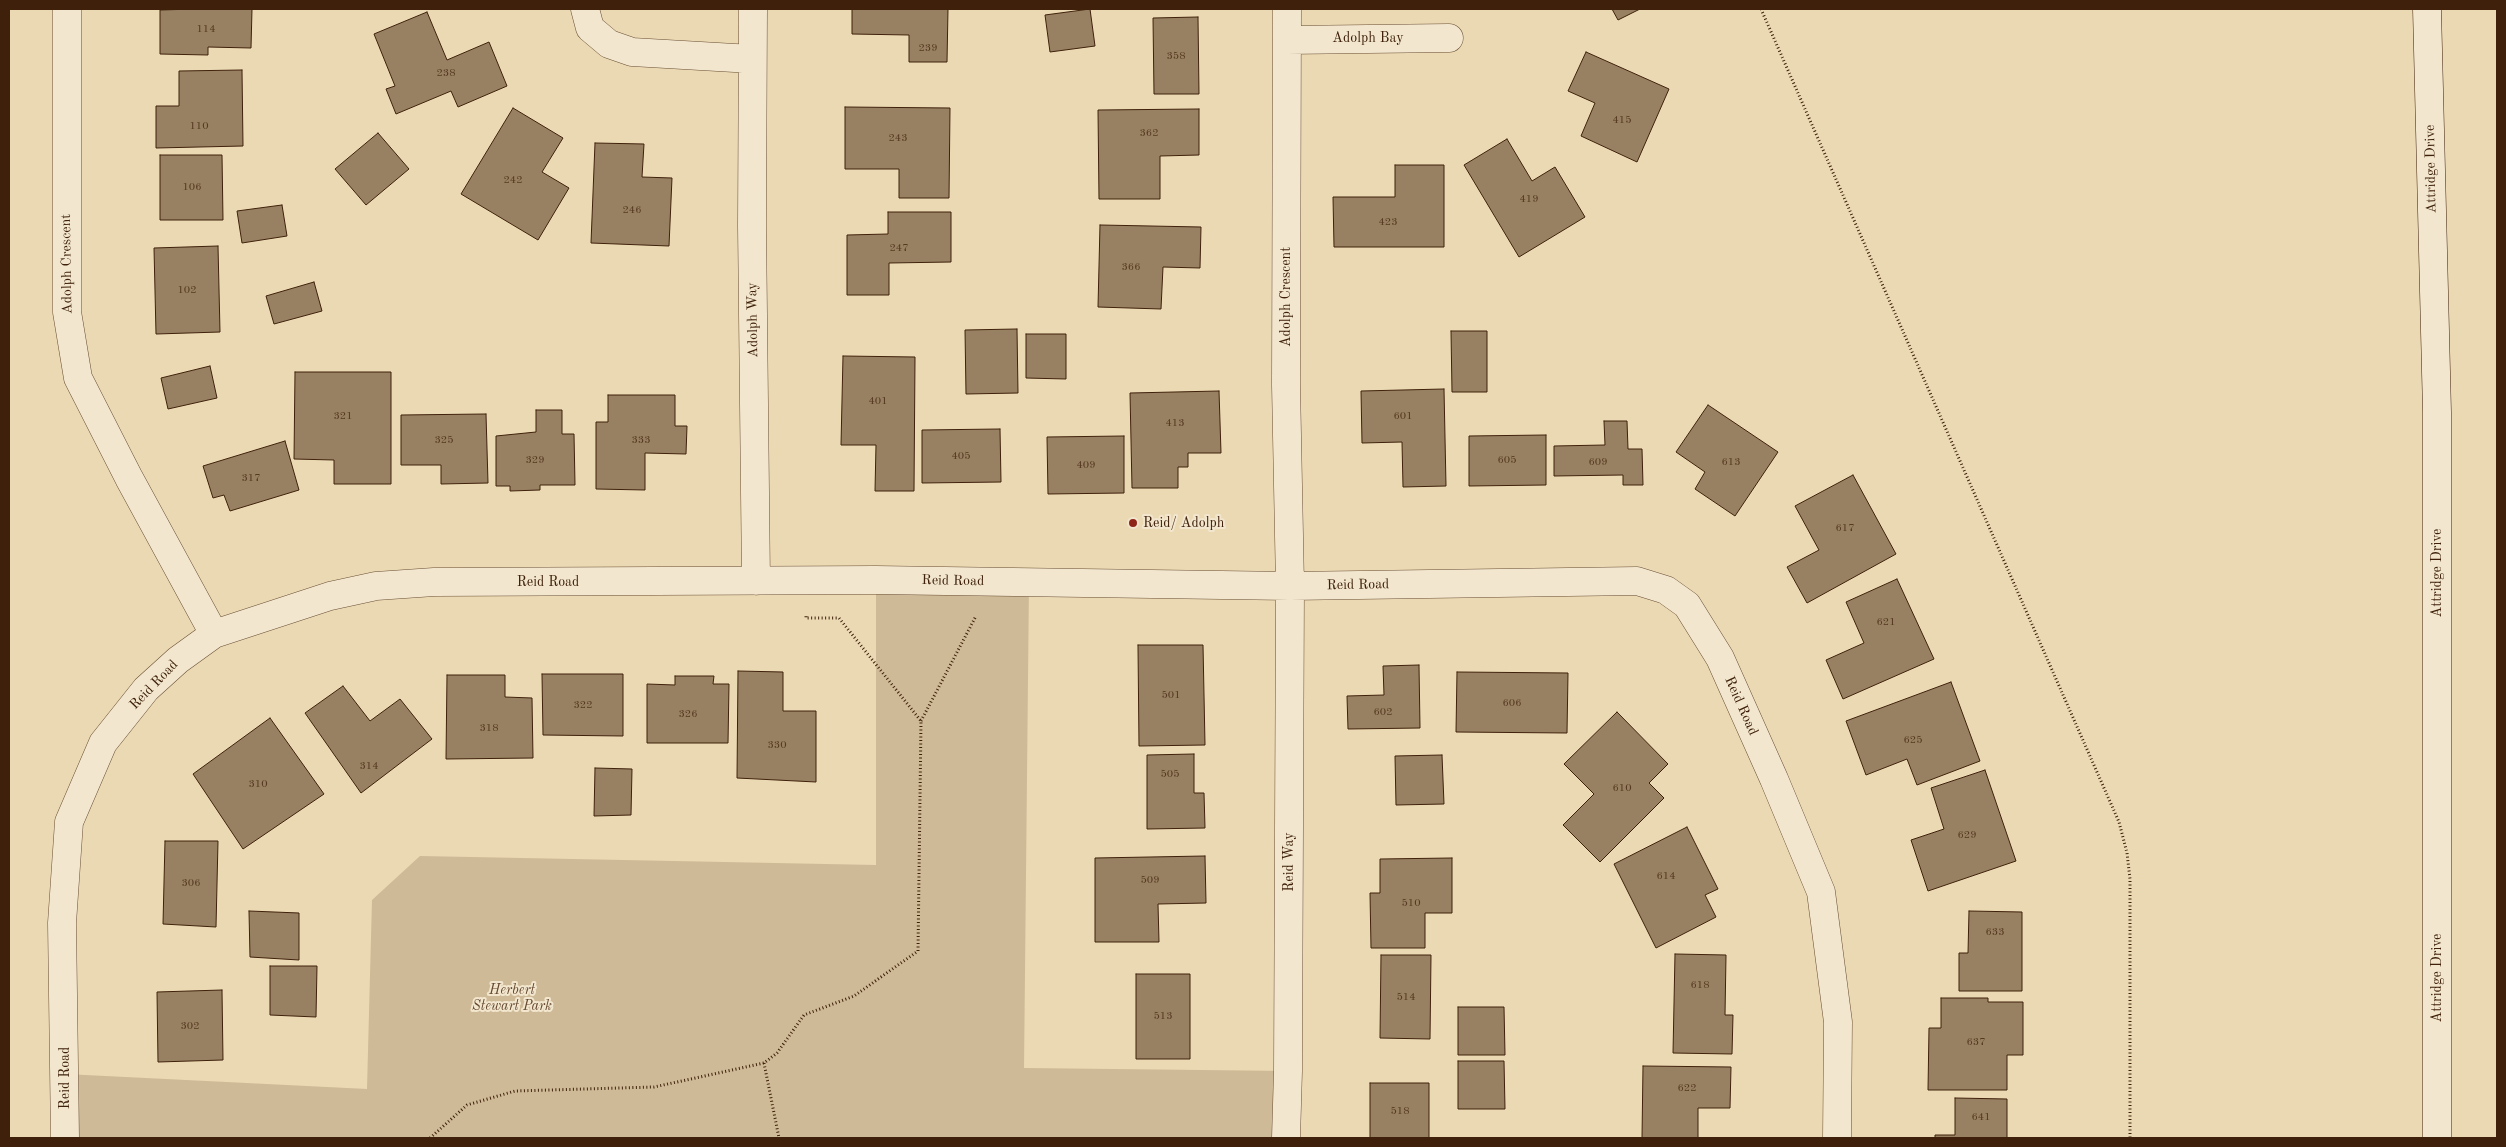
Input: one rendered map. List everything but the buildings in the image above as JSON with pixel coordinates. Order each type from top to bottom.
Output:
[{"type":"street","name":"Adolph Crescent","points":[[67,9],[66,312],[78,378],[129,478],[214,634]]},
{"type":"street","points":[[585,9],[590,28],[608,44],[632,52],[752,59]]},
{"type":"street","name":"Adolph Way","points":[[753,9],[752,226],[756,581]]},
{"type":"street","name":"Adolph Crescent","points":[[1287,9],[1286,385],[1290,586]]},
{"type":"street","name":"Attridge Drive","points":[[2427,9],[2436,412],[2436,1138]]},
{"type":"street","name":"Adolph Bay","points":[[1287,40],[1449,38]]},
{"type":"street","name":"Reid Road","points":[[65,1138],[62,923],[69,822],[103,743],[146,690],[178,660],[214,634],[330,596],[376,586],[434,582],[876,580],[1290,586],[1637,581],[1666,590],[1687,605],[1720,658],[1774,779],[1821,892],[1838,1022],[1837,1138]]},
{"type":"street","name":"Reid Way","points":[[1286,1138],[1288,1071],[1290,586]]},
{"type":"path","points":[[1761,9],[2119,822],[2127,853],[2130,879],[2130,1138]]},
{"type":"path","points":[[806,618],[839,618],[921,721]]},
{"type":"path","points":[[430,1138],[468,1105],[515,1091],[654,1087],[764,1063],[777,1053],[804,1015],[854,996],[918,951],[921,721],[976,619]]},
{"type":"path","points":[[764,1063],[779,1138]]},
{"type":"green space","name":"Herbert Stewart Park","points":[[876,580],[1029,581],[1024,1068],[1288,1071],[1288,1138],[65,1138],[65,1074],[367,1089],[372,900],[420,856],[876,865]]},
{"type":"place","name":"Reid/ Adolph","points":[[1133,523]]}]
